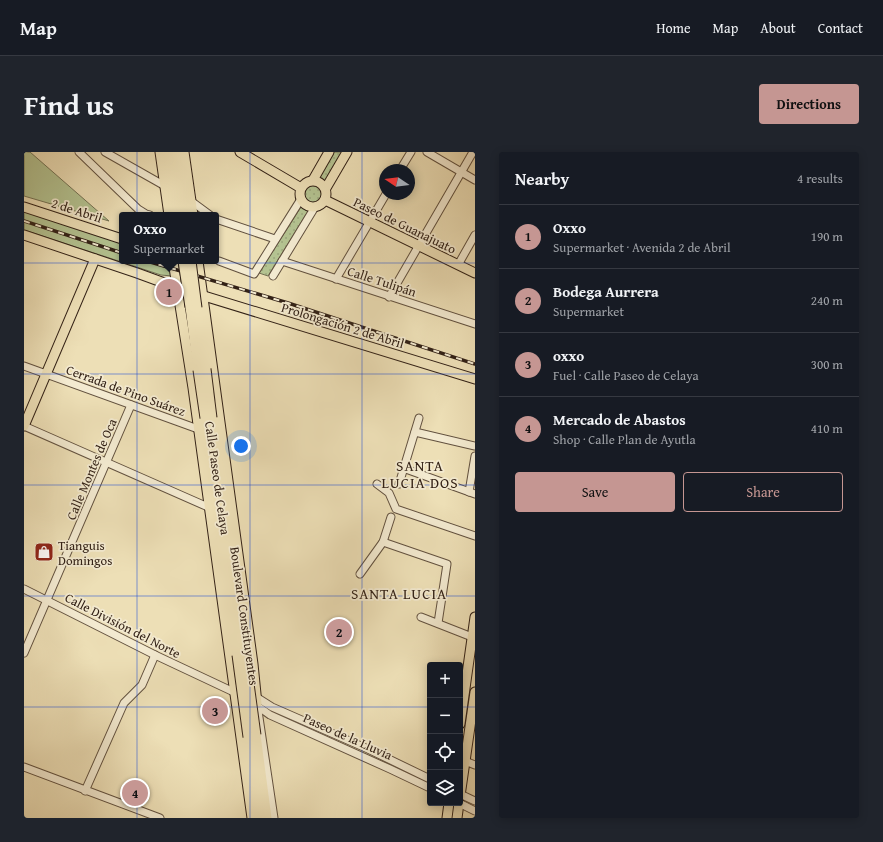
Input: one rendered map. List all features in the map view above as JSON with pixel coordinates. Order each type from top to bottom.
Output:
[{"type":"main road","points":[[160,152],[168,212]]},
{"type":"main road","points":[[168,152],[177,212]]},
{"type":"main road","points":[[176,152],[185,212]]},
{"type":"main road","points":[[184,152],[193,212]]},
{"type":"main road","points":[[240,152],[301,188]]},
{"type":"main road","points":[[313,180],[329,152]]},
{"type":"main road","points":[[326,188],[321,182],[313,180],[306,182],[301,188],[301,199],[304,204],[314,207],[320,205],[325,200],[326,188],[347,152]]},
{"type":"main road","name":"Paseo de Guanajuato","points":[[325,200],[475,273]]},
{"type":"main road","name":"2 de Abril","points":[[24,207],[119,238]]},
{"type":"main road","name":"Prolongación 2 de Abril","points":[[24,235],[203,296],[475,379]]},
{"type":"main road","points":[[24,426],[95,259]]},
{"type":"main road","name":"Calle Paseo de Celaya","points":[[174,264],[178,288],[193,309],[216,387],[208,417],[198,429],[252,818]]},
{"type":"main road","points":[[184,264],[193,309],[208,417]]},
{"type":"main road","points":[[193,309],[196,264]]},
{"type":"main road","name":"Calle Paseo de Celaya","points":[[197,264],[203,296],[193,309],[193,388],[208,417],[253,664],[256,701]]},
{"type":"main road","name":"Boulevard Constituyentes","points":[[208,417],[252,736],[260,818]]},
{"type":"main road","points":[[463,702],[475,617]]},
{"type":"main road","points":[[463,775],[473,726],[475,692]]},
{"type":"main road","name":"Boulevard Constituyentes","points":[[252,736],[267,818]]},
{"type":"main road","points":[[447,818],[449,806]]},
{"type":"main road","points":[[457,818],[459,806]]},
{"type":"street","points":[[79,152],[138,209],[144,212]]},
{"type":"street","points":[[104,152],[164,186]]},
{"type":"street","points":[[404,164],[411,152]]},
{"type":"street","points":[[427,152],[475,180]]},
{"type":"street","points":[[389,297],[473,152]]},
{"type":"street","points":[[219,261],[254,274],[301,199]]},
{"type":"street","points":[[336,279],[383,200]]},
{"type":"street","points":[[191,201],[206,212]]},
{"type":"street","points":[[273,276],[314,207]]},
{"type":"street","points":[[219,220],[275,239]]},
{"type":"street","points":[[458,265],[475,235]]},
{"type":"street","name":"Calle Tulipán","points":[[282,262],[389,297],[474,322]]},
{"type":"street","name":"Cerrada de Pino Suárez","points":[[24,366],[198,429]]},
{"type":"street","points":[[193,388],[196,392],[204,394],[213,391],[216,387]]},
{"type":"street","name":"Calle Montes de Oca","points":[[24,653],[131,405]]},
{"type":"street","points":[[399,484],[420,418]]},
{"type":"street","points":[[24,426],[208,507]]},
{"type":"street","points":[[415,432],[475,446]]},
{"type":"street","points":[[403,468],[472,493],[475,456]]},
{"type":"street","points":[[377,484],[388,493],[396,509],[475,536]]},
{"type":"street","points":[[360,574],[383,542],[392,517]]},
{"type":"street","points":[[383,542],[447,564],[438,623]]},
{"type":"street","name":"Calle División del Norte","points":[[24,590],[47,600],[155,655],[212,682],[233,688],[256,701]]},
{"type":"street","points":[[421,617],[472,637]]},
{"type":"street","points":[[85,791],[124,702],[142,685],[155,655]]},
{"type":"street","points":[[230,664],[234,668],[242,671],[248,670],[253,664]]},
{"type":"street","name":"Calle Paseo de Celaya","points":[[256,701],[274,818]]},
{"type":"street","name":"Paseo de la Lluvia","points":[[256,701],[368,749],[427,778]]},
{"type":"street","name":"Paseo de la Lluvia","points":[[256,701],[270,715],[427,787]]},
{"type":"street","points":[[239,726],[242,721],[249,716],[260,720]]},
{"type":"street","points":[[465,761],[475,765]]},
{"type":"street","points":[[24,767],[160,818]]},
{"type":"street","points":[[463,796],[475,802]]},
{"type":"street","points":[[463,805],[475,811]]},
{"type":"green space","points":[[24,152],[30,152],[109,221],[24,196]]},
{"type":"green space","points":[[333,152],[343,152],[325,184],[321,180],[317,179]]},
{"type":"green space","points":[[314,184],[321,187],[324,194],[321,201],[314,204],[307,201],[304,194],[307,187]]},
{"type":"green space","points":[[301,207],[308,211],[268,276],[259,273]]},
{"type":"green space","points":[[24,210],[119,240],[119,261],[24,230]]},
{"type":"green space","points":[[128,264],[170,264],[172,276],[161,275]]},
{"type":"railway","points":[[24,221],[119,252]]},
{"type":"railway","points":[[157,264],[288,303],[475,364]]},
{"type":"place","name":"Oxxo","points":[[169,292]]},
{"type":"place","name":"Tianguis Domingos","points":[[44,552]]},
{"type":"place","name":"Bodega Aurrera","points":[[339,632]]},
{"type":"place","name":"oxxo","points":[[215,711]]},
{"type":"place","name":"Mercado de Abastos","points":[[135,793]]},
{"type":"district","name":"SANTA LUCIA DOS","points":[[420,474]]},
{"type":"district","name":"SANTA LUCIA","points":[[399,594]]}]
